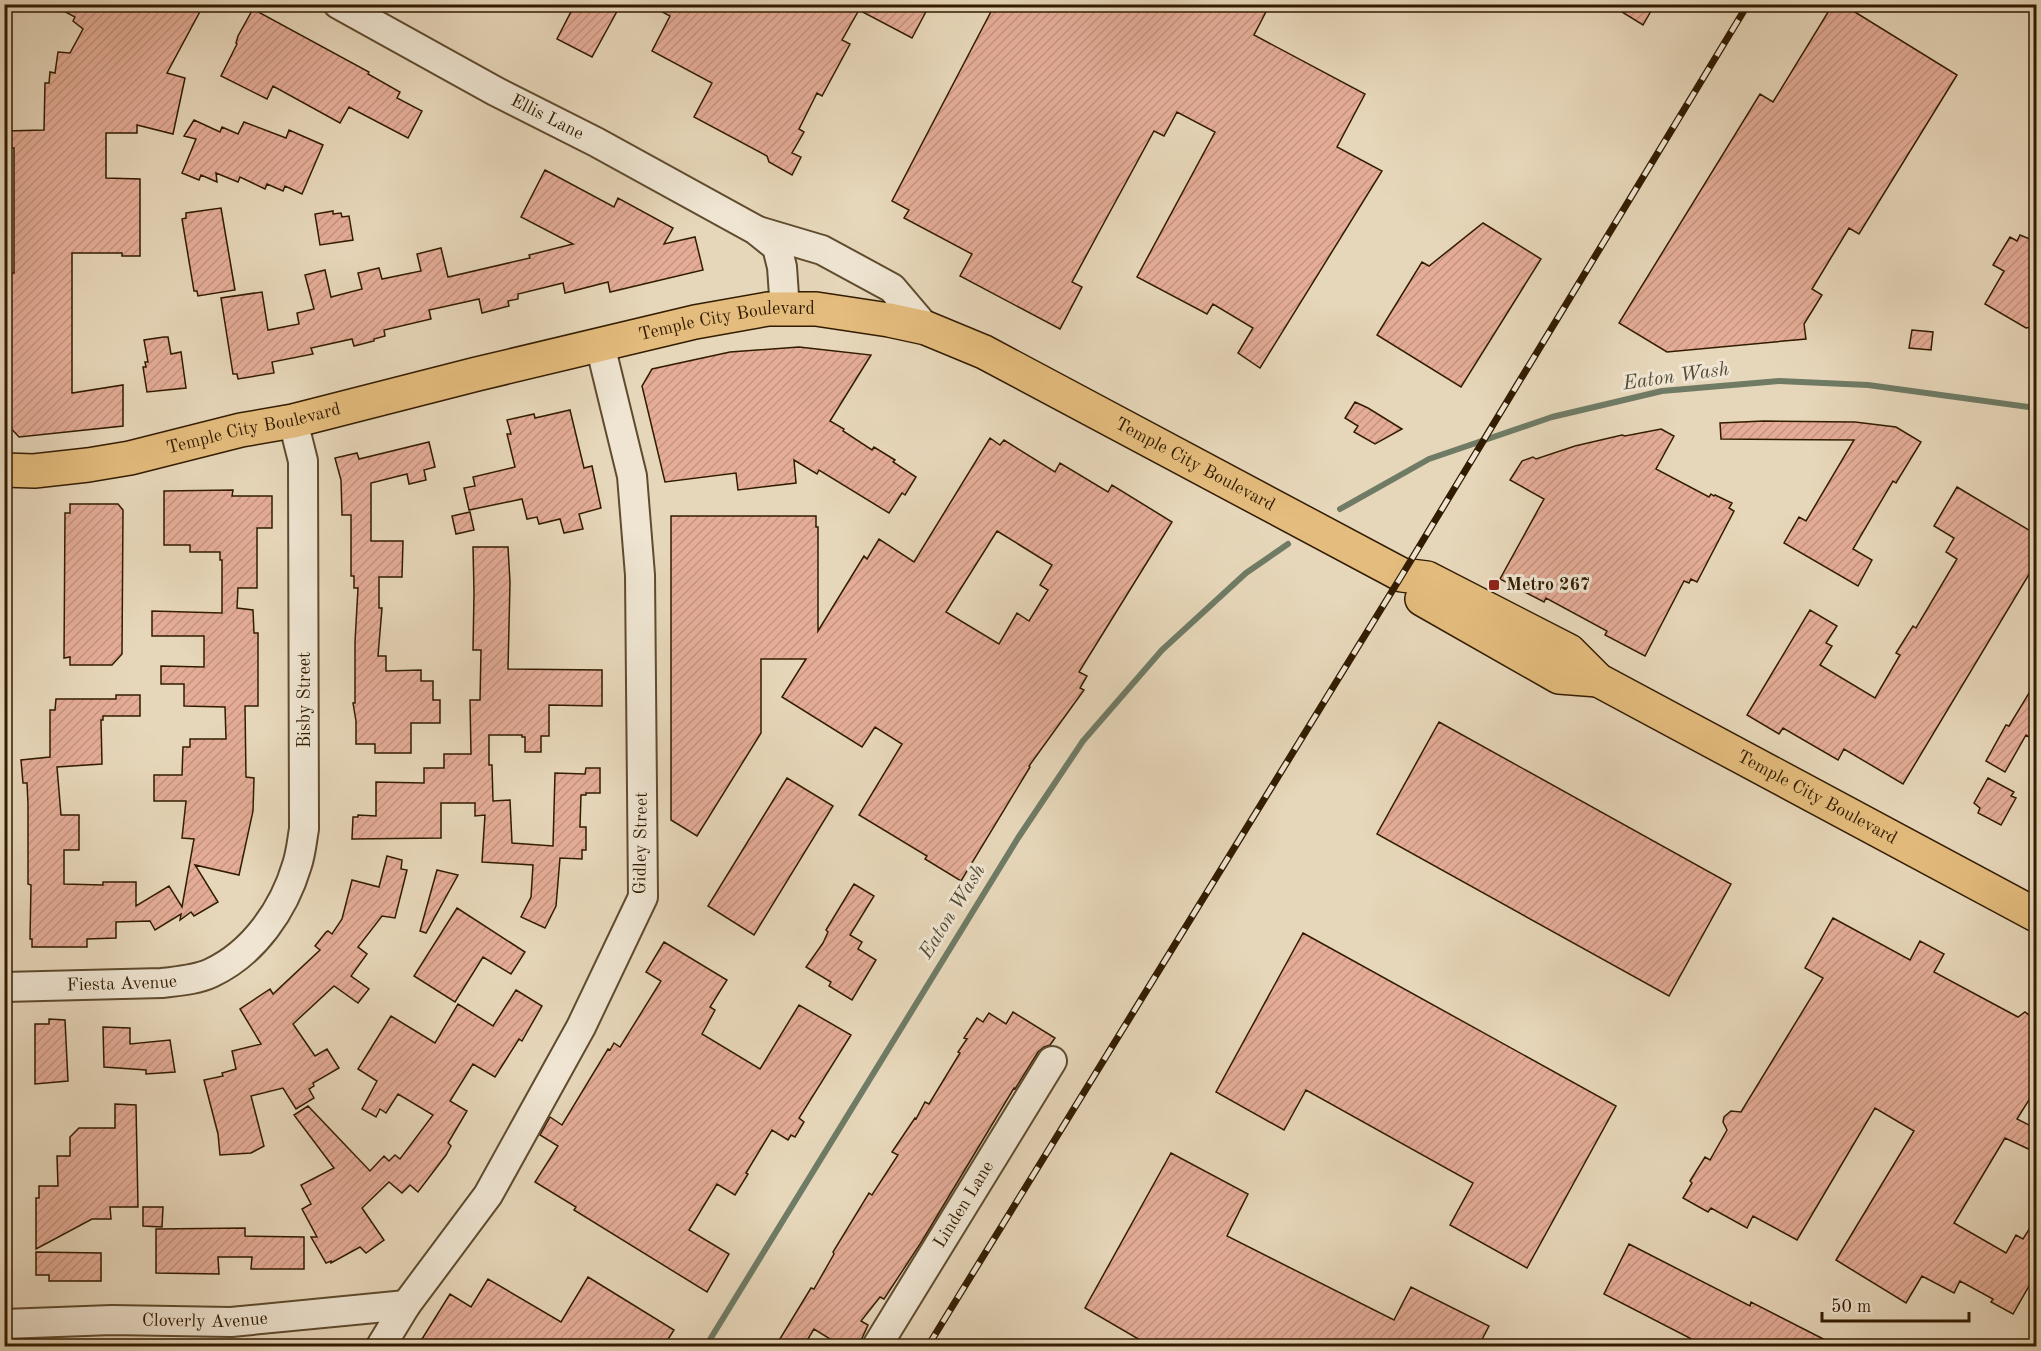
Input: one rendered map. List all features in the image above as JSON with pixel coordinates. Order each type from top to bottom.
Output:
[{"type":"main road","name":"Temple City Boulevard","points":[[4,470],[34,471],[122,460],[241,430],[292,421],[695,322],[768,309],[816,309],[874,317],[926,328],[991,355],[1336,541],[1402,574],[1416,596],[1559,677],[1598,680],[2037,915]]},
{"type":"street","name":"Ellis Lane","points":[[339,4],[495,91],[597,142],[756,230],[777,247],[782,267],[785,310]]},
{"type":"street","name":"Ellis Lane","points":[[756,230],[822,250],[892,288],[926,328]]},
{"type":"street","name":"Gidley Street","points":[[381,1347],[406,1305],[488,1195],[581,1027],[643,897],[640,575],[632,476],[600,345]]},
{"type":"street","name":"Bisby Street","points":[[234,958],[256,939],[275,916],[298,863],[304,829],[303,461],[292,421]]},
{"type":"street","name":"Fiesta Avenue","points":[[4,987],[186,981],[210,973],[234,958]]},
{"type":"street","name":"Linden Lane","points":[[877,1347],[1052,1061]]},
{"type":"street","name":"Cloverly Avenue","points":[[4,1324],[112,1320],[231,1322],[406,1305]]},
{"type":"building","points":[[51,4],[204,4],[167,73],[185,78],[173,134],[137,125],[137,133],[106,133],[106,178],[140,179],[140,256],[122,256],[122,253],[72,253],[72,393],[123,385],[123,426],[19,437],[5,422],[5,273],[14,273],[14,148],[7,148],[6,131],[44,130],[45,83],[49,83],[50,72],[55,73],[58,52],[70,53],[83,29],[73,21],[75,17]]},
{"type":"building","points":[[575,4],[621,4],[592,57],[557,39]]},
{"type":"building","points":[[648,4],[930,4],[912,38],[859,10],[842,40],[850,44],[822,96],[817,93],[799,129],[804,132],[792,153],[801,157],[792,175],[769,162],[767,156],[694,117],[712,83],[652,51],[670,16]]},
{"type":"building","points":[[995,4],[1270,4],[1254,35],[1365,94],[1337,147],[1382,171],[1260,368],[1238,353],[1253,328],[1213,304],[1207,314],[1137,277],[1215,132],[1177,112],[1164,136],[1154,131],[1072,282],[1082,287],[1060,329],[960,276],[972,254],[904,218],[909,210],[892,201]]},
{"type":"building","points":[[1609,4],[1655,4],[1643,25]]},
{"type":"building","points":[[1833,4],[1842,4],[1957,75],[1859,234],[1849,228],[1812,289],[1822,295],[1804,324],[1806,339],[1667,352],[1619,323],[1760,94],[1773,102]]},
{"type":"building","points":[[253,9],[369,72],[368,74],[400,92],[397,98],[422,111],[408,138],[349,107],[340,123],[273,86],[267,99],[221,76],[237,44],[238,36]]},
{"type":"building","points":[[194,120],[220,132],[222,127],[238,134],[244,122],[286,138],[289,130],[323,145],[302,194],[285,186],[283,191],[267,184],[265,189],[240,177],[238,182],[216,173],[217,182],[201,175],[199,180],[182,173],[196,139],[184,136]]},
{"type":"building","points":[[545,170],[614,207],[618,198],[673,228],[664,244],[695,237],[703,270],[610,292],[608,282],[565,293],[563,283],[518,294],[518,299],[508,301],[509,306],[482,313],[479,299],[429,310],[431,319],[384,330],[385,336],[374,339],[374,341],[354,346],[352,339],[311,348],[313,354],[272,362],[274,373],[238,379],[237,374],[233,374],[221,298],[262,292],[268,330],[299,324],[297,313],[314,309],[305,275],[325,270],[331,297],[362,289],[358,273],[379,268],[382,279],[421,271],[417,254],[441,248],[448,277],[530,258],[529,255],[573,244],[521,217]]},
{"type":"building","points":[[221,208],[235,290],[198,296],[197,291],[194,291],[182,219],[186,218],[186,213]]},
{"type":"building","points":[[333,211],[333,214],[341,213],[342,217],[349,216],[353,240],[320,245],[315,214]]},
{"type":"building","points":[[1483,223],[1541,259],[1461,387],[1377,335],[1422,262],[1429,266]]},
{"type":"building","points":[[2020,235],[2037,242],[2037,326],[2026,328],[1985,304],[2004,271],[1993,265],[2010,237],[2017,241]]},
{"type":"building","points":[[1912,330],[1933,332],[1931,350],[1909,348]]},
{"type":"building","points":[[168,337],[171,354],[181,352],[186,388],[147,392],[143,367],[146,367],[145,362],[148,362],[144,340]]},
{"type":"building","points":[[799,347],[871,355],[830,421],[872,450],[874,447],[895,460],[893,462],[916,477],[905,495],[902,493],[889,513],[819,470],[817,474],[794,460],[796,483],[738,490],[736,473],[665,482],[642,386],[652,369],[730,352]]},
{"type":"building","points":[[1355,402],[1402,429],[1375,444],[1354,432],[1358,426],[1345,418]]},
{"type":"building","points":[[570,410],[584,468],[592,466],[601,508],[579,514],[583,529],[564,533],[560,519],[539,524],[537,517],[527,519],[522,499],[469,510],[464,488],[475,486],[473,477],[515,467],[507,434],[511,434],[507,420],[534,414],[535,418]]},
{"type":"building","points":[[1855,422],[1896,427],[1921,442],[1896,483],[1893,481],[1853,549],[1872,560],[1858,586],[1784,543],[1799,517],[1806,521],[1854,440],[1721,439],[1720,423]]},
{"type":"building","points":[[1661,429],[1674,436],[1656,469],[1709,497],[1711,494],[1715,495],[1732,503],[1729,508],[1734,511],[1697,582],[1691,579],[1689,583],[1684,581],[1645,656],[1605,635],[1607,631],[1546,598],[1544,602],[1500,579],[1544,499],[1510,480],[1522,461],[1622,435]]},
{"type":"building","points":[[990,438],[1000,445],[1004,440],[1055,472],[1060,463],[1108,492],[1112,485],[1172,522],[1079,672],[1087,676],[1080,688],[1084,690],[1029,766],[961,881],[925,859],[927,856],[859,815],[902,744],[875,727],[862,747],[782,697],[806,659],[761,659],[761,733],[697,836],[671,820],[671,516],[816,516],[816,527],[818,527],[818,631],[864,556],[867,559],[879,539],[914,562]],"holes":[[[997,531],[1052,565],[1040,585],[1048,590],[1029,621],[1017,613],[999,644],[946,612]]]},
{"type":"building","points":[[429,442],[435,467],[424,470],[426,480],[409,484],[407,474],[371,483],[371,541],[403,541],[402,577],[379,577],[379,608],[382,608],[378,656],[386,656],[386,671],[421,670],[421,681],[433,681],[433,700],[440,700],[440,723],[411,723],[411,753],[375,753],[375,744],[356,744],[353,703],[355,703],[358,588],[354,588],[354,576],[351,576],[351,515],[342,515],[341,480],[335,458],[357,453],[359,459]]},
{"type":"building","points":[[1957,487],[2037,535],[2037,561],[1903,784],[1844,749],[1838,760],[1783,728],[1779,734],[1747,715],[1810,610],[1837,626],[1826,643],[1832,646],[1820,665],[1875,698],[1900,655],[1896,653],[1913,626],[1916,628],[1957,559],[1946,552],[1954,538],[1934,526]]},
{"type":"building","points":[[233,490],[232,496],[272,496],[272,528],[257,528],[257,588],[238,588],[237,608],[253,610],[254,633],[258,633],[258,706],[245,706],[246,777],[254,778],[253,811],[239,875],[195,865],[218,902],[194,916],[191,912],[180,920],[181,914],[155,930],[150,921],[116,922],[116,938],[87,939],[87,947],[32,947],[32,939],[30,939],[31,885],[28,884],[27,783],[23,783],[21,760],[50,757],[50,710],[55,710],[56,699],[116,699],[116,695],[140,695],[140,716],[103,716],[101,720],[102,764],[57,767],[61,815],[79,815],[79,850],[64,850],[64,884],[103,885],[103,882],[136,882],[136,906],[169,886],[182,907],[194,839],[182,838],[186,801],[154,801],[154,775],[182,775],[183,747],[190,747],[190,739],[226,739],[225,707],[184,706],[184,684],[161,684],[161,666],[204,667],[204,636],[152,636],[152,611],[222,613],[222,560],[220,560],[220,552],[190,552],[190,545],[164,545],[164,491]]},
{"type":"building","points":[[70,504],[118,504],[123,510],[122,654],[112,665],[70,665],[70,657],[64,658],[65,513],[70,513]]},
{"type":"building","points":[[470,512],[474,530],[456,534],[452,516]]},
{"type":"building","points":[[473,547],[508,547],[510,582],[508,669],[602,670],[602,706],[549,705],[549,736],[541,736],[541,752],[525,752],[525,737],[522,735],[489,735],[489,765],[492,765],[493,801],[510,800],[512,843],[553,846],[555,773],[585,774],[586,768],[600,768],[600,793],[581,795],[580,827],[586,827],[586,850],[582,850],[582,859],[560,858],[556,906],[545,928],[521,917],[531,897],[533,865],[482,862],[485,815],[475,816],[475,803],[441,803],[441,838],[352,839],[353,817],[376,816],[376,782],[424,783],[424,768],[444,768],[444,754],[471,754],[470,700],[480,700],[481,650],[473,650]]},
{"type":"building","points":[[2037,680],[2037,742],[2026,735],[2005,772],[1986,761],[2006,725],[2009,726]]},
{"type":"building","points":[[1439,722],[1731,884],[1669,996],[1377,834]]},
{"type":"building","points":[[787,778],[833,806],[754,935],[708,906]]},
{"type":"building","points":[[1988,778],[2014,792],[2011,796],[2016,798],[2001,825],[1978,813],[1980,808],[1974,803]]},
{"type":"building","points":[[387,856],[402,860],[401,869],[407,870],[395,918],[382,916],[358,947],[367,954],[351,976],[369,989],[358,1003],[334,986],[293,1024],[315,1056],[327,1049],[339,1068],[313,1083],[314,1086],[309,1089],[314,1098],[296,1109],[283,1088],[251,1096],[264,1146],[251,1153],[220,1155],[218,1134],[204,1080],[223,1076],[222,1073],[236,1069],[232,1051],[261,1044],[240,1009],[270,989],[273,994],[320,950],[315,946],[326,932],[332,934],[342,919],[352,880],[379,887]]},
{"type":"building","points":[[437,870],[458,875],[426,933],[420,931]]},
{"type":"building","points":[[854,884],[874,896],[850,935],[862,942],[858,949],[876,960],[852,1000],[829,986],[831,982],[806,967],[823,943],[828,932],[826,930]]},
{"type":"building","points":[[457,908],[525,952],[511,974],[483,957],[455,1002],[414,976]]},
{"type":"building","points":[[1833,918],[1910,960],[1920,941],[1944,954],[1934,972],[2018,1017],[2025,1012],[2037,1021],[2037,1087],[2017,1119],[2037,1129],[2037,1153],[2005,1138],[1954,1223],[2006,1253],[2016,1235],[2023,1239],[2037,1217],[2037,1272],[2013,1314],[1991,1302],[1993,1299],[1960,1281],[1954,1293],[1922,1276],[1906,1303],[1836,1260],[1914,1131],[1875,1108],[1797,1240],[1753,1216],[1747,1228],[1711,1208],[1708,1212],[1683,1198],[1692,1183],[1690,1181],[1705,1157],[1710,1160],[1727,1130],[1723,1122],[1724,1117],[1731,1111],[1741,1112],[1823,978],[1805,968]]},
{"type":"building","points":[[1303,933],[1616,1106],[1527,1268],[1450,1225],[1473,1183],[1306,1090],[1284,1130],[1216,1092]]},
{"type":"building","points":[[664,942],[727,980],[710,1007],[715,1010],[702,1034],[760,1069],[799,1005],[851,1035],[799,1118],[804,1122],[795,1137],[791,1135],[788,1140],[772,1130],[735,1195],[717,1184],[689,1230],[729,1254],[707,1292],[574,1210],[576,1207],[535,1182],[558,1146],[540,1135],[550,1117],[562,1125],[608,1049],[610,1050],[614,1043],[620,1047],[661,981],[646,972]]},
{"type":"building","points":[[516,990],[542,1006],[522,1041],[519,1039],[495,1077],[473,1064],[450,1101],[467,1111],[448,1143],[451,1146],[446,1155],[418,1192],[410,1185],[402,1193],[389,1182],[362,1208],[384,1240],[366,1253],[360,1247],[331,1263],[331,1261],[326,1263],[311,1237],[317,1237],[302,1209],[311,1204],[301,1185],[334,1168],[294,1115],[308,1106],[370,1171],[384,1156],[389,1161],[395,1155],[400,1159],[433,1115],[398,1094],[386,1113],[380,1109],[376,1117],[362,1109],[377,1081],[358,1069],[391,1016],[435,1043],[458,1004],[493,1026]]},
{"type":"building","points":[[1013,1012],[1055,1038],[1050,1045],[1038,1052],[1014,1088],[922,1241],[884,1299],[880,1297],[861,1321],[868,1325],[858,1347],[843,1347],[814,1329],[803,1347],[775,1347],[811,1288],[814,1289],[834,1254],[833,1252],[869,1193],[872,1195],[898,1155],[892,1152],[916,1119],[925,1102],[929,1104],[960,1053],[958,1052],[967,1039],[964,1038],[977,1018],[983,1022],[989,1013],[1006,1024]]},
{"type":"building","points":[[49,1019],[65,1020],[68,1081],[35,1084],[35,1024],[49,1024]]},
{"type":"building","points":[[103,1027],[130,1028],[130,1044],[170,1040],[175,1072],[146,1074],[146,1070],[104,1067]]},
{"type":"building","points":[[115,1104],[136,1105],[138,1207],[110,1207],[111,1219],[92,1219],[36,1249],[36,1198],[39,1198],[39,1186],[58,1186],[57,1156],[70,1156],[70,1137],[79,1128],[115,1128]]},
{"type":"building","points":[[1171,1153],[1248,1194],[1227,1236],[1394,1320],[1411,1287],[1489,1326],[1478,1347],[1152,1347],[1085,1308]]},
{"type":"building","points":[[143,1207],[163,1207],[162,1227],[143,1226]]},
{"type":"building","points":[[245,1228],[245,1236],[304,1237],[304,1269],[251,1269],[252,1257],[218,1257],[219,1274],[156,1273],[156,1229]]},
{"type":"building","points":[[1629,1244],[1750,1306],[1751,1302],[1839,1347],[1707,1347],[1604,1294]]},
{"type":"building","points":[[36,1252],[101,1253],[101,1281],[49,1281],[49,1275],[36,1275]]},
{"type":"building","points":[[588,1277],[674,1330],[663,1347],[417,1347],[450,1294],[471,1307],[488,1279],[561,1322]]},
{"type":"waterway","name":"Eaton Wash","points":[[1340,509],[1429,459],[1552,417],[1662,391],[1779,381],[1868,385],[2036,408]]},
{"type":"waterway","name":"Eaton Wash","points":[[706,1346],[1018,838],[1083,741],[1162,650],[1246,573],[1288,544]]},
{"type":"railway","points":[[928,1346],[1402,575],[1748,4]]},
{"type":"place","name":"Metro 267","points":[[1494,585]]}]
